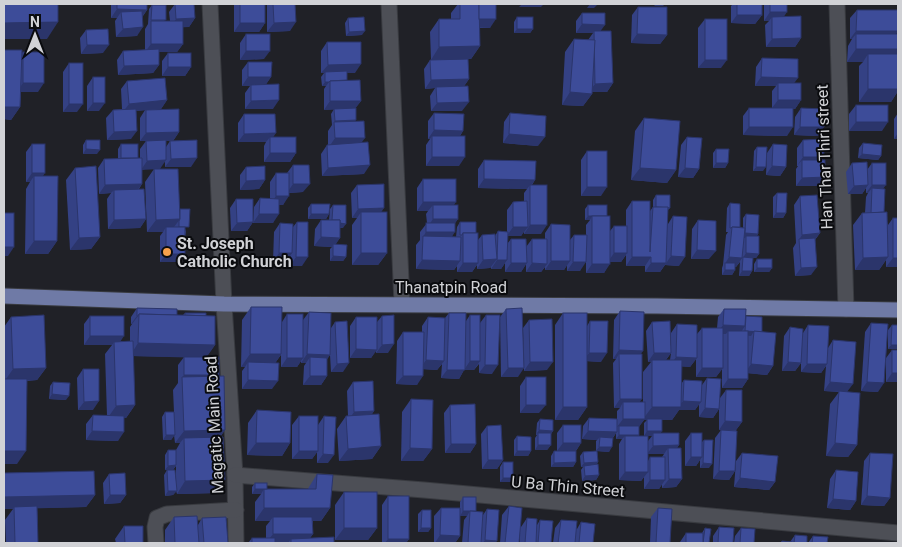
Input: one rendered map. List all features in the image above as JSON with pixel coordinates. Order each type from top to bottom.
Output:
[{"type":"main road","name":"Thanatpin Road","points":[[4,296],[224,304],[402,304],[898,310]]},
{"type":"street","name":"Magatic Main Road","points":[[210,4],[224,304],[235,475],[236,543]]},
{"type":"street","points":[[389,4],[402,304]]},
{"type":"street","name":"Han Thar Thiri street","points":[[837,4],[846,309]]},
{"type":"street","name":"U Ba Thin Street","points":[[235,475],[424,490],[898,534]]},
{"type":"street","points":[[156,543],[155,527],[157,518],[167,514],[236,510]]},
{"type":"building","points":[[4,4],[58,4],[58,22],[4,23]]},
{"type":"building","points":[[117,4],[147,4],[147,10],[117,9]]},
{"type":"building","points":[[175,4],[194,4],[195,18],[176,19]]},
{"type":"building","points":[[240,4],[265,4],[265,23],[240,23]]},
{"type":"building","points":[[273,4],[295,4],[296,22],[274,23]]},
{"type":"building","points":[[460,4],[479,4],[480,46],[439,47],[439,19],[460,19]]},
{"type":"building","points":[[479,4],[496,4],[496,19],[479,19]]},
{"type":"building","points":[[737,4],[762,4],[762,15],[737,15]]},
{"type":"building","points":[[770,4],[787,4],[787,12],[770,12]]},
{"type":"building","points":[[152,5],[166,5],[166,20],[151,20]]},
{"type":"building","points":[[638,7],[667,7],[667,35],[637,34]]},
{"type":"building","points":[[857,10],[898,10],[898,31],[856,31]]},
{"type":"building","points":[[142,11],[143,27],[123,29],[121,12]]},
{"type":"building","points":[[582,13],[605,13],[605,25],[582,24]]},
{"type":"building","points":[[801,16],[801,38],[772,39],[772,17]]},
{"type":"building","points":[[364,17],[365,31],[349,32],[348,18]]},
{"type":"building","points":[[517,17],[533,17],[533,29],[517,29]]},
{"type":"building","points":[[705,19],[727,19],[727,60],[705,60]]},
{"type":"building","points":[[151,21],[183,21],[183,44],[151,44]]},
{"type":"building","points":[[108,29],[109,45],[87,45],[86,30]]},
{"type":"building","points":[[594,31],[611,31],[613,83],[595,84]]},
{"type":"building","points":[[246,34],[270,34],[270,51],[246,51]]},
{"type":"building","points":[[856,34],[898,34],[898,49],[856,49]]},
{"type":"building","points":[[574,39],[595,40],[592,94],[570,92]]},
{"type":"building","points":[[327,42],[361,42],[361,64],[328,65]]},
{"type":"building","points":[[159,49],[159,65],[124,66],[123,51]]},
{"type":"building","points":[[4,50],[22,50],[20,107],[4,107]]},
{"type":"building","points":[[23,52],[44,52],[44,83],[23,83]]},
{"type":"building","points":[[168,53],[191,53],[191,67],[168,67]]},
{"type":"building","points":[[868,54],[898,54],[898,89],[868,89]]},
{"type":"building","points":[[762,58],[798,59],[798,78],[761,77]]},
{"type":"building","points":[[468,59],[469,79],[431,80],[430,60]]},
{"type":"building","points":[[248,62],[272,62],[271,77],[248,77]]},
{"type":"building","points":[[69,63],[83,63],[83,104],[69,104]]},
{"type":"building","points":[[347,71],[347,80],[325,82],[325,72]]},
{"type":"building","points":[[93,77],[105,77],[105,103],[93,103]]},
{"type":"building","points":[[165,78],[167,100],[129,104],[127,81]]},
{"type":"building","points":[[360,80],[361,101],[330,101],[330,81]]},
{"type":"building","points":[[778,83],[801,83],[801,100],[778,100]]},
{"type":"building","points":[[279,84],[279,100],[251,101],[251,85]]},
{"type":"building","points":[[468,86],[469,102],[437,103],[436,87]]},
{"type":"building","points":[[856,105],[888,105],[888,122],[856,122]]},
{"type":"building","points":[[356,108],[356,120],[335,121],[334,109]]},
{"type":"building","points":[[749,108],[793,108],[793,127],[749,127]]},
{"type":"building","points":[[801,108],[824,109],[824,127],[800,127]]},
{"type":"building","points":[[136,109],[137,131],[114,132],[113,110]]},
{"type":"building","points":[[179,109],[179,132],[146,133],[146,110]]},
{"type":"building","points":[[434,113],[464,114],[463,131],[434,130]]},
{"type":"building","points":[[510,113],[546,116],[545,137],[509,134]]},
{"type":"building","points":[[244,114],[275,114],[276,133],[244,134]]},
{"type":"building","points":[[644,118],[680,121],[676,170],[640,168]]},
{"type":"building","points":[[364,121],[365,138],[335,138],[334,122]]},
{"type":"building","points":[[432,136],[465,136],[465,157],[432,157]]},
{"type":"building","points":[[270,137],[296,137],[296,153],[270,153]]},
{"type":"building","points":[[687,137],[702,138],[699,169],[685,168]]},
{"type":"building","points":[[824,139],[824,157],[803,157],[803,140]]},
{"type":"building","points":[[86,140],[100,140],[100,150],[86,149]]},
{"type":"building","points":[[166,140],[166,160],[147,161],[146,141]]},
{"type":"building","points":[[197,140],[197,158],[171,159],[170,141]]},
{"type":"building","points":[[368,142],[370,165],[328,168],[327,145]]},
{"type":"building","points":[[863,143],[882,145],[881,156],[862,154]]},
{"type":"building","points":[[32,144],[45,144],[45,173],[32,173]]},
{"type":"building","points":[[121,144],[138,144],[138,158],[121,158]]},
{"type":"building","points":[[773,144],[787,145],[786,167],[772,166]]},
{"type":"building","points":[[757,147],[767,147],[766,167],[756,167]]},
{"type":"building","points":[[716,149],[729,149],[728,163],[716,163]]},
{"type":"building","points":[[587,151],[607,151],[607,187],[587,187]]},
{"type":"building","points":[[142,158],[142,184],[105,185],[104,159]]},
{"type":"building","points":[[484,160],[536,161],[535,180],[484,179]]},
{"type":"building","points":[[802,160],[825,160],[825,177],[802,178]]},
{"type":"building","points":[[867,162],[868,185],[854,186],[852,163]]},
{"type":"building","points":[[872,163],[886,163],[886,185],[872,185]]},
{"type":"building","points":[[293,165],[309,165],[310,184],[293,184]]},
{"type":"building","points":[[96,166],[100,237],[79,238],[75,168]]},
{"type":"building","points":[[265,166],[265,180],[246,181],[246,167]]},
{"type":"building","points":[[154,169],[178,169],[180,219],[156,220]]},
{"type":"building","points":[[276,173],[289,173],[289,196],[276,196]]},
{"type":"building","points":[[34,176],[58,176],[57,241],[34,241]]},
{"type":"building","points":[[423,179],[456,179],[456,202],[423,202]]},
{"type":"building","points":[[384,184],[384,208],[358,209],[357,185]]},
{"type":"building","points":[[530,185],[547,185],[547,225],[530,225]]},
{"type":"building","points":[[872,188],[885,189],[884,212],[871,213]]},
{"type":"building","points":[[144,189],[146,219],[114,220],[114,190]]},
{"type":"building","points":[[777,193],[787,193],[786,213],[776,213]]},
{"type":"building","points":[[656,195],[670,195],[670,208],[656,207]]},
{"type":"building","points":[[817,195],[820,233],[802,235],[800,196]]},
{"type":"building","points":[[260,198],[279,199],[279,214],[259,214]]},
{"type":"building","points":[[236,199],[253,199],[253,222],[237,223]]},
{"type":"building","points":[[527,201],[528,227],[513,227],[513,202]]},
{"type":"building","points":[[632,201],[650,201],[650,252],[653,207],[668,207],[666,263],[651,263],[651,257],[632,257]]},
{"type":"building","points":[[730,203],[740,204],[740,227],[730,228]]},
{"type":"building","points":[[311,204],[330,204],[329,214],[311,214]]},
{"type":"building","points":[[333,205],[346,205],[346,224],[340,223],[340,220],[332,220]]},
{"type":"building","points":[[433,205],[458,205],[458,219],[433,219]]},
{"type":"building","points":[[588,205],[607,205],[607,216],[588,216]]},
{"type":"building","points":[[180,209],[190,209],[189,227],[179,227]]},
{"type":"building","points":[[361,212],[387,212],[387,253],[361,253]]},
{"type":"building","points":[[887,212],[888,257],[863,258],[862,213]]},
{"type":"building","points":[[4,213],[14,213],[14,247],[4,247]]},
{"type":"building","points":[[746,214],[759,215],[758,234],[745,233]]},
{"type":"building","points":[[592,216],[610,216],[610,264],[592,264]]},
{"type":"building","points":[[673,216],[687,217],[685,257],[671,256]]},
{"type":"building","points":[[893,218],[898,218],[898,258],[893,258]]},
{"type":"building","points":[[321,220],[340,220],[340,238],[321,237]]},
{"type":"building","points":[[698,220],[716,221],[716,251],[697,250]]},
{"type":"building","points":[[297,222],[308,222],[308,257],[296,257]]},
{"type":"building","points":[[460,222],[476,222],[476,233],[463,233],[460,235]]},
{"type":"building","points":[[280,223],[293,224],[292,253],[279,253]]},
{"type":"building","points":[[426,223],[455,223],[455,232],[426,232]]},
{"type":"building","points":[[551,224],[570,225],[570,261],[551,261]]},
{"type":"building","points":[[614,226],[627,226],[627,253],[614,253]]},
{"type":"building","points":[[166,227],[185,227],[185,254],[166,254]]},
{"type":"building","points":[[732,227],[745,228],[742,258],[729,257]]},
{"type":"building","points":[[498,231],[508,232],[507,260],[497,260]]},
{"type":"building","points":[[463,233],[478,233],[478,263],[463,263]]},
{"type":"building","points":[[495,234],[497,259],[483,260],[482,235]]},
{"type":"building","points":[[574,235],[587,235],[586,262],[573,262]]},
{"type":"building","points":[[423,236],[461,237],[460,261],[422,260]]},
{"type":"building","points":[[746,236],[759,236],[759,254],[746,253]]},
{"type":"building","points":[[815,238],[817,267],[801,268],[799,239]]},
{"type":"building","points":[[511,239],[526,239],[527,263],[511,263]]},
{"type":"building","points":[[532,239],[547,239],[547,264],[532,263]]},
{"type":"building","points":[[333,244],[347,245],[346,257],[333,256]]},
{"type":"building","points":[[743,257],[753,258],[752,271],[742,271]]},
{"type":"building","points":[[757,259],[772,259],[772,268],[757,268]]},
{"type":"building","points":[[725,263],[735,263],[735,270],[725,270]]},
{"type":"building","points":[[251,307],[282,307],[281,354],[250,354]]},
{"type":"building","points":[[137,308],[177,309],[177,315],[139,314],[137,316]]},
{"type":"building","points":[[522,308],[524,368],[508,368],[506,309]]},
{"type":"building","points":[[724,309],[746,309],[745,326],[723,325]]},
{"type":"building","points":[[620,311],[644,312],[643,351],[619,350]]},
{"type":"building","points":[[309,312],[331,313],[330,355],[307,354]]},
{"type":"building","points":[[185,313],[206,313],[206,316],[185,315]]},
{"type":"building","points":[[449,313],[466,313],[465,370],[447,370]]},
{"type":"building","points":[[563,313],[587,313],[587,407],[563,407]]},
{"type":"building","points":[[139,314],[215,316],[215,345],[138,343]]},
{"type":"building","points":[[287,314],[303,314],[303,358],[287,358]]},
{"type":"building","points":[[44,315],[46,368],[13,369],[11,317]]},
{"type":"building","points":[[394,315],[394,344],[382,345],[382,316]]},
{"type":"building","points":[[470,315],[480,315],[480,361],[470,361]]},
{"type":"building","points":[[486,315],[500,315],[498,365],[485,365]]},
{"type":"building","points":[[90,316],[124,316],[124,336],[90,336]]},
{"type":"building","points":[[746,316],[762,317],[762,332],[745,331]]},
{"type":"building","points":[[356,317],[377,317],[377,350],[356,349]]},
{"type":"building","points":[[428,317],[445,318],[444,361],[426,360]]},
{"type":"building","points":[[552,319],[553,362],[530,362],[529,320]]},
{"type":"building","points":[[347,321],[349,363],[337,364],[335,322]]},
{"type":"building","points":[[590,321],[608,321],[607,353],[589,353]]},
{"type":"building","points":[[670,321],[671,353],[654,353],[652,322]]},
{"type":"building","points":[[871,323],[888,324],[884,383],[867,382]]},
{"type":"building","points":[[677,324],[697,325],[697,358],[676,357]]},
{"type":"building","points":[[808,325],[829,326],[827,364],[807,364]]},
{"type":"building","points":[[892,325],[898,325],[898,345],[891,345]]},
{"type":"building","points":[[790,327],[803,329],[801,363],[788,362]]},
{"type":"building","points":[[702,328],[723,328],[723,368],[702,368]]},
{"type":"building","points":[[728,331],[748,331],[748,379],[728,379]]},
{"type":"building","points":[[754,331],[776,333],[773,366],[751,364]]},
{"type":"building","points":[[403,332],[424,332],[423,376],[403,376]]},
{"type":"building","points":[[833,340],[856,342],[853,384],[830,382]]},
{"type":"building","points":[[133,341],[135,405],[116,406],[114,342]]},
{"type":"building","points":[[892,350],[898,350],[898,373],[892,373]]},
{"type":"building","points":[[619,354],[642,354],[642,399],[620,399]]},
{"type":"building","points":[[184,357],[219,357],[219,375],[184,375]]},
{"type":"building","points":[[310,357],[327,358],[327,376],[310,376]]},
{"type":"building","points":[[652,360],[682,360],[681,407],[652,407]]},
{"type":"building","points":[[248,362],[279,363],[278,381],[248,380]]},
{"type":"building","points":[[83,369],[99,369],[99,401],[84,402]]},
{"type":"building","points":[[224,376],[225,430],[184,431],[182,377]]},
{"type":"building","points":[[526,377],[546,377],[546,405],[526,405]]},
{"type":"building","points":[[707,378],[721,379],[719,409],[705,408]]},
{"type":"building","points":[[4,379],[27,379],[26,451],[4,451]]},
{"type":"building","points":[[684,380],[702,381],[701,402],[683,401]]},
{"type":"building","points":[[373,381],[374,411],[354,412],[353,382]]},
{"type":"building","points":[[53,382],[70,383],[69,396],[52,394]]},
{"type":"building","points":[[726,390],[742,390],[742,422],[725,421]]},
{"type":"building","points":[[839,391],[860,393],[857,445],[835,443]]},
{"type":"building","points":[[411,399],[433,400],[432,449],[410,448]]},
{"type":"building","points":[[623,402],[645,402],[645,419],[623,419]]},
{"type":"building","points":[[475,404],[476,444],[451,444],[450,405]]},
{"type":"building","points":[[257,410],[291,412],[290,443],[256,443]]},
{"type":"building","points":[[165,412],[174,412],[175,435],[166,435]]},
{"type":"building","points":[[379,414],[381,446],[348,449],[346,416]]},
{"type":"building","points":[[93,415],[124,416],[124,432],[92,431]]},
{"type":"building","points":[[299,416],[318,416],[318,451],[299,451]]},
{"type":"building","points":[[324,416],[336,417],[334,455],[323,454]]},
{"type":"building","points":[[589,418],[617,419],[617,432],[588,431]]},
{"type":"building","points":[[540,419],[553,420],[553,431],[539,430]]},
{"type":"building","points":[[647,419],[662,419],[662,431],[647,431]]},
{"type":"building","points":[[501,425],[503,460],[488,460],[487,426]]},
{"type":"building","points":[[563,425],[581,425],[581,443],[563,443]]},
{"type":"building","points":[[619,426],[639,426],[639,435],[619,435]]},
{"type":"building","points":[[721,430],[737,431],[735,471],[719,471]]},
{"type":"building","points":[[538,433],[551,433],[551,445],[538,445]]},
{"type":"building","points":[[653,433],[679,433],[679,445],[653,446]]},
{"type":"building","points":[[691,433],[702,433],[702,457],[691,457]]},
{"type":"building","points":[[517,436],[531,437],[531,451],[517,451]]},
{"type":"building","points":[[625,436],[648,436],[648,472],[625,472]]},
{"type":"building","points":[[223,437],[225,480],[185,481],[184,438]]},
{"type":"building","points":[[600,437],[613,438],[612,447],[599,447]]},
{"type":"building","points":[[704,440],[713,440],[712,464],[703,463]]},
{"type":"building","points":[[668,448],[681,448],[682,479],[669,479]]},
{"type":"building","points":[[168,450],[176,450],[176,465],[168,466]]},
{"type":"building","points":[[554,451],[576,451],[576,462],[554,463]]},
{"type":"building","points":[[597,451],[598,462],[584,463],[583,452]]},
{"type":"building","points":[[742,453],[778,456],[775,482],[740,478]]},
{"type":"building","points":[[870,453],[893,454],[890,498],[867,496]]},
{"type":"building","points":[[650,457],[665,457],[665,480],[650,480]]},
{"type":"building","points":[[503,462],[513,462],[513,478],[503,478]]},
{"type":"building","points":[[598,464],[599,475],[585,476],[584,466]]},
{"type":"building","points":[[167,470],[175,470],[177,491],[168,491]]},
{"type":"building","points":[[836,470],[858,472],[856,501],[833,499]]},
{"type":"building","points":[[94,471],[95,495],[4,497],[4,473]]},
{"type":"building","points":[[125,473],[126,495],[110,495],[109,474]]},
{"type":"building","points":[[317,474],[333,475],[330,508],[264,508],[264,489],[316,489]]},
{"type":"building","points":[[255,483],[267,483],[267,489],[255,489]]},
{"type":"building","points":[[344,492],[377,492],[377,528],[344,528]]},
{"type":"building","points":[[388,496],[409,496],[409,539],[388,539]]},
{"type":"building","points":[[463,497],[476,497],[476,511],[463,511]]},
{"type":"building","points":[[37,506],[38,543],[15,543],[14,507]]},
{"type":"building","points":[[509,506],[522,508],[519,543],[505,543]]},
{"type":"building","points":[[441,508],[460,508],[460,536],[440,535]]},
{"type":"building","points":[[658,508],[672,509],[670,543],[656,543]]},
{"type":"building","points":[[487,509],[499,510],[497,541],[485,540]]},
{"type":"building","points":[[422,510],[431,510],[431,528],[421,528]]},
{"type":"building","points":[[470,511],[483,512],[481,543],[468,543]]},
{"type":"building","points":[[197,516],[199,543],[175,543],[174,517]]},
{"type":"building","points":[[226,517],[228,543],[204,543],[202,518]]},
{"type":"building","points":[[273,517],[312,517],[313,534],[273,534]]},
{"type":"building","points":[[527,518],[537,519],[536,543],[525,543]]},
{"type":"building","points":[[540,520],[553,521],[551,543],[538,543]]},
{"type":"building","points":[[561,520],[577,521],[575,543],[558,543]]},
{"type":"building","points":[[581,522],[595,524],[593,543],[579,543]]},
{"type":"building","points":[[124,526],[143,526],[143,543],[125,543]]},
{"type":"building","points":[[719,527],[734,528],[733,543],[718,543]]},
{"type":"building","points":[[705,528],[711,529],[709,543],[703,543]]},
{"type":"building","points":[[741,528],[755,529],[754,543],[740,543]]},
{"type":"building","points":[[686,533],[703,533],[703,543],[686,543]]},
{"type":"building","points":[[795,535],[807,536],[807,543],[794,543]]},
{"type":"building","points":[[813,536],[828,537],[827,543],[812,543]]},
{"type":"building","points":[[334,537],[334,543],[291,543],[291,539]]},
{"type":"building","points":[[252,538],[275,538],[275,543],[252,543]]},
{"type":"building","points":[[782,541],[792,542],[792,543],[781,543]]},
{"type":"place","name":"St. Joseph Catholic Church","points":[[167,252]]}]
